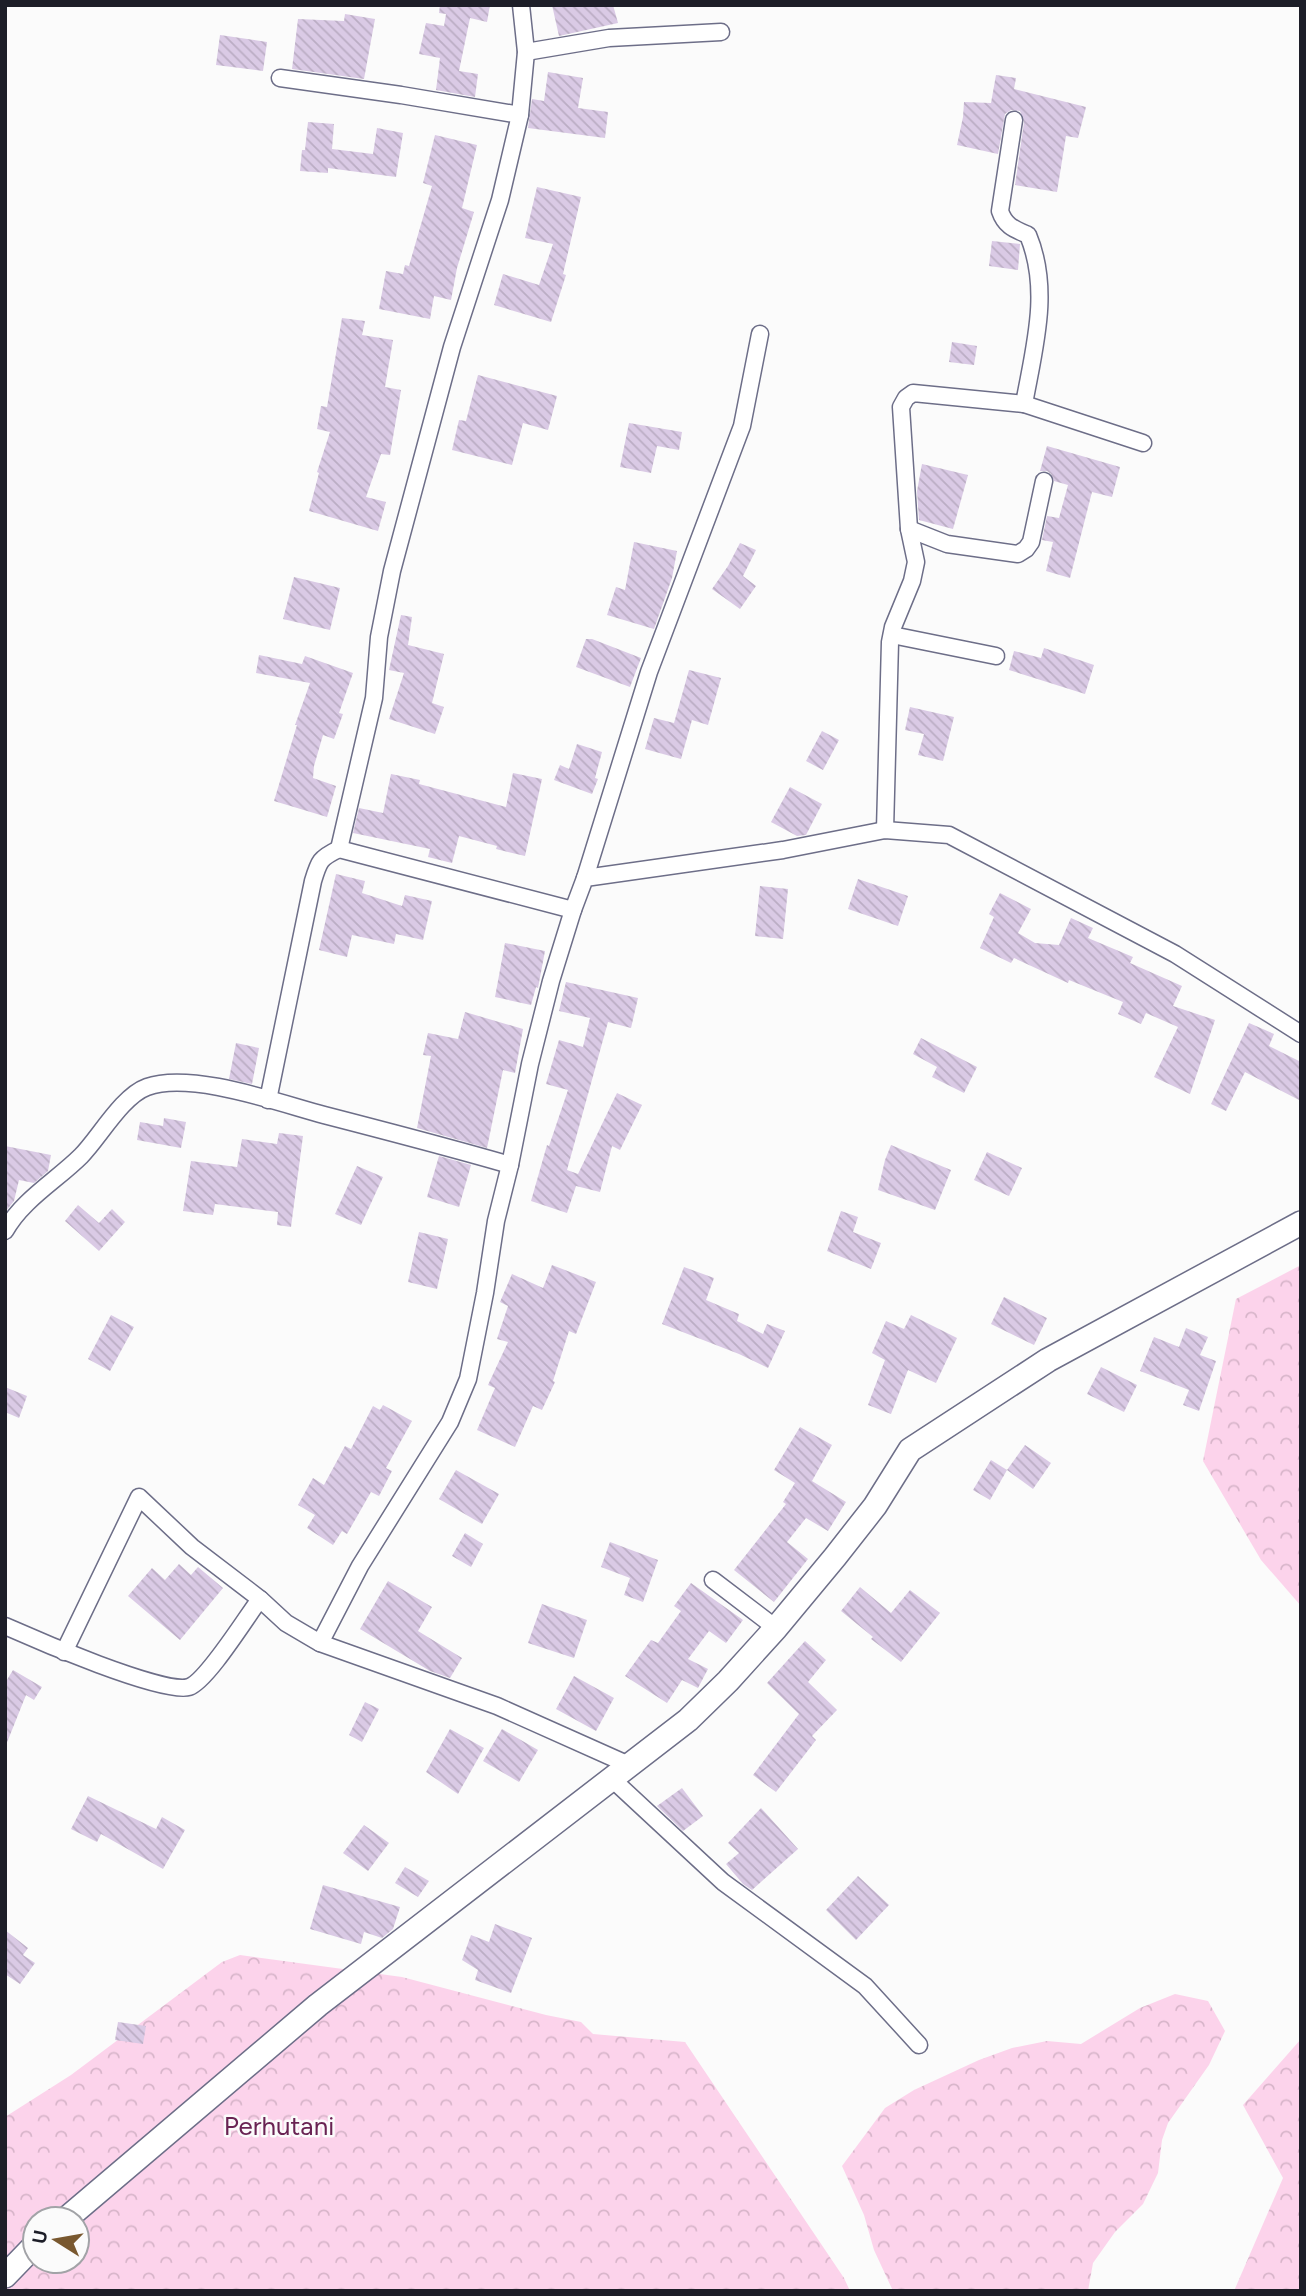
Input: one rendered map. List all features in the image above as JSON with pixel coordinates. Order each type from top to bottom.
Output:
[{"type":"street","points":[[339,849],[374,698],[379,637],[391,571],[452,347],[500,200],[520,115],[526,52],[521,5]]},
{"type":"street","points":[[526,52],[608,38],[721,32]]},
{"type":"street","points":[[280,78],[401,94],[520,115]]},
{"type":"street","points":[[1014,120],[1000,211],[1010,228],[1028,235],[1034,249],[1041,315],[1024,404]]},
{"type":"street","points":[[320,1643],[360,1566],[450,1422],[468,1379],[496,1221],[551,981],[649,672],[742,426],[760,334]]},
{"type":"street","points":[[885,830],[891,635],[912,581],[916,562],[909,529],[901,407],[906,398],[913,393],[1024,404],[1143,443]]},
{"type":"street","points":[[909,529],[947,544],[1018,554],[1026,549],[1031,541],[1044,481]]},
{"type":"street","points":[[891,635],[996,656]]},
{"type":"street","points":[[585,878],[783,850],[885,830],[949,835],[1175,954],[1301,1034]]},
{"type":"street","points":[[268,1100],[313,881],[323,856],[339,849],[573,910]]},
{"type":"street","points":[[5,1231],[10,1222],[32,1200],[82,1155],[104,1126],[131,1098],[146,1087],[174,1082],[235,1090],[510,1165]]},
{"type":"street","points":[[82,2205],[318,2005],[688,1720],[776,1628],[875,1506],[910,1450],[1048,1360],[1301,1223]]},
{"type":"street","points":[[64,1652],[139,1497],[192,1547],[260,1599],[286,1623],[320,1643],[473,1697],[563,1734],[620,1771],[723,1882],[865,1986],[919,2045]]},
{"type":"street","points":[[713,1580],[776,1628]]},
{"type":"street","points":[[5,1626],[64,1652],[169,1688],[189,1687],[202,1678],[260,1599]]},
{"type":"street","points":[[5,2276],[21,2259]]},
{"type":"green space","points":[[1301,1265],[1301,1606],[1261,1560],[1203,1461],[1236,1299]]},
{"type":"green space","name":"Perhutani","points":[[240,1955],[402,1977],[581,2022],[593,2034],[685,2042],[844,2278],[850,2291],[5,2291],[5,2117],[71,2075],[222,1962]]},
{"type":"green space","points":[[1175,1994],[1208,2001],[1225,2031],[1209,2065],[1168,2123],[1162,2140],[1158,2173],[1143,2204],[1115,2232],[1093,2263],[1088,2291],[893,2291],[874,2250],[864,2215],[842,2166],[885,2108],[914,2090],[1012,2048],[1047,2041],[1081,2044],[1140,2008]]},
{"type":"green space","points":[[1301,2039],[1301,2291],[1234,2291],[1283,2178],[1243,2105]]},
{"type":"building","points":[[440,5],[490,5],[487,22],[470,18],[459,71],[478,74],[475,97],[436,90],[440,58],[419,54],[426,23],[444,26],[446,14],[439,13]]},
{"type":"building","points":[[552,5],[613,5],[618,23],[559,36]]},
{"type":"building","points":[[345,14],[375,19],[364,79],[292,69],[298,19],[344,21]]},
{"type":"building","points":[[220,35],[267,42],[263,71],[216,65]]},
{"type":"building","points":[[548,72],[583,78],[578,108],[608,112],[605,138],[528,128],[532,99],[544,101]]},
{"type":"building","points":[[996,75],[1016,78],[1014,89],[1086,107],[1078,138],[1066,136],[1057,192],[1015,185],[1024,122],[1020,111],[1011,110],[1005,114],[998,154],[957,145],[964,102],[991,103]]},
{"type":"building","points":[[308,122],[334,124],[332,149],[373,154],[377,128],[403,133],[396,177],[328,168],[328,173],[300,171]]},
{"type":"building","points":[[435,135],[477,145],[462,208],[474,212],[457,268],[451,300],[434,296],[430,319],[379,309],[386,271],[403,274],[405,265],[409,266],[432,186],[423,183]]},
{"type":"building","points":[[537,187],[581,197],[563,274],[566,275],[551,322],[494,305],[503,274],[539,285],[553,244],[525,238]]},
{"type":"building","points":[[992,241],[1020,244],[1018,270],[989,266]]},
{"type":"building","points":[[342,318],[365,321],[362,335],[393,340],[385,387],[401,390],[390,455],[381,454],[366,497],[386,502],[378,531],[309,511],[319,473],[317,472],[330,432],[317,429],[321,406],[327,407]]},
{"type":"building","points":[[952,342],[977,346],[974,365],[949,362]]},
{"type":"building","points":[[478,375],[557,396],[548,430],[523,423],[512,465],[452,450],[459,420],[466,421]]},
{"type":"building","points":[[629,423],[682,432],[679,450],[657,446],[651,473],[620,467]]},
{"type":"building","points":[[1047,446],[1120,467],[1112,497],[1092,492],[1070,578],[1046,571],[1053,542],[1042,540],[1047,516],[1059,518],[1068,485],[1054,481],[1047,471],[1040,471]]},
{"type":"building","points":[[922,464],[968,475],[953,529],[919,520],[917,491]]},
{"type":"building","points":[[634,542],[677,551],[672,578],[654,629],[607,615],[616,587],[625,590]]},
{"type":"building","points":[[740,543],[756,550],[743,576],[756,586],[740,609],[712,589]]},
{"type":"building","points":[[294,577],[340,588],[330,630],[283,619]]},
{"type":"building","points":[[401,615],[412,617],[408,645],[444,654],[432,703],[444,707],[435,734],[389,719],[404,673],[389,670]]},
{"type":"building","points":[[586,639],[641,658],[630,687],[576,667]]},
{"type":"building","points":[[1044,648],[1094,665],[1085,694],[1009,670],[1014,651],[1041,658]]},
{"type":"building","points":[[259,655],[302,664],[305,656],[353,673],[339,713],[343,714],[334,739],[323,735],[314,766],[313,778],[336,786],[327,817],[274,801],[310,683],[256,673]]},
{"type":"building","points":[[689,670],[721,678],[708,725],[692,720],[681,759],[645,749],[654,718],[674,723]]},
{"type":"building","points":[[910,707],[954,717],[943,761],[918,755],[924,734],[905,730]]},
{"type":"building","points":[[822,731],[839,740],[823,770],[806,761]]},
{"type":"building","points":[[577,744],[602,752],[595,778],[598,779],[592,794],[554,780],[560,765],[569,769]]},
{"type":"building","points":[[513,773],[542,779],[525,856],[459,836],[452,863],[428,857],[430,849],[353,833],[359,808],[383,813],[391,774],[420,780],[419,784],[506,807]]},
{"type":"building","points":[[790,787],[822,804],[806,835],[797,836],[771,822]]},
{"type":"building","points":[[336,874],[365,881],[362,893],[402,906],[405,895],[432,901],[423,940],[396,934],[394,944],[352,935],[347,957],[319,950]]},
{"type":"building","points":[[858,879],[908,896],[898,926],[848,909]]},
{"type":"building","points":[[760,886],[788,889],[783,939],[755,936]]},
{"type":"building","points":[[1000,893],[1031,909],[1018,933],[1035,943],[1059,945],[1071,918],[1093,928],[1088,938],[1133,957],[1130,963],[1182,986],[1173,1006],[1215,1020],[1190,1094],[1154,1077],[1178,1027],[1146,1013],[1141,1024],[1118,1014],[1123,1002],[1069,980],[1068,983],[1014,958],[1011,963],[980,948],[994,917],[989,914]]},
{"type":"building","points":[[505,943],[545,951],[538,988],[536,987],[531,1005],[495,997]]},
{"type":"building","points":[[566,982],[638,998],[631,1028],[608,1022],[567,1170],[578,1174],[617,1093],[642,1105],[620,1150],[612,1146],[600,1192],[576,1186],[567,1213],[531,1201],[547,1145],[549,1146],[568,1090],[546,1084],[559,1040],[583,1047],[590,1018],[559,1011]]},
{"type":"building","points":[[465,1012],[523,1029],[515,1073],[503,1070],[487,1148],[417,1128],[431,1056],[423,1055],[428,1033],[458,1039]]},
{"type":"building","points":[[1249,1023],[1274,1034],[1269,1046],[1301,1062],[1301,1101],[1245,1072],[1226,1111],[1211,1104]]},
{"type":"building","points":[[921,1038],[977,1067],[964,1093],[932,1077],[937,1067],[913,1054]]},
{"type":"building","points":[[236,1043],[259,1048],[252,1084],[229,1079]]},
{"type":"building","points":[[164,1118],[186,1122],[181,1148],[137,1140],[140,1122],[163,1126]]},
{"type":"building","points":[[279,1133],[303,1136],[291,1227],[277,1225],[278,1212],[215,1204],[213,1215],[183,1211],[191,1161],[237,1167],[242,1139],[277,1144]]},
{"type":"building","points":[[891,1145],[951,1170],[935,1210],[878,1190]]},
{"type":"building","points":[[5,1146],[51,1155],[48,1171],[34,1183],[19,1180],[14,1201],[5,1212]]},
{"type":"building","points":[[987,1152],[1022,1168],[1009,1196],[974,1180]]},
{"type":"building","points":[[439,1156],[471,1165],[459,1207],[427,1197]]},
{"type":"building","points":[[357,1166],[383,1177],[361,1225],[335,1214]]},
{"type":"building","points":[[78,1205],[99,1223],[112,1209],[125,1222],[99,1251],[65,1221]]},
{"type":"building","points":[[841,1211],[858,1217],[853,1232],[881,1243],[871,1269],[827,1251]]},
{"type":"building","points":[[419,1232],[448,1239],[437,1289],[408,1282]]},
{"type":"building","points":[[552,1265],[596,1282],[576,1334],[569,1331],[553,1381],[555,1382],[542,1410],[533,1406],[515,1447],[477,1430],[495,1388],[488,1385],[508,1342],[497,1339],[508,1306],[500,1302],[512,1274],[543,1288]]},
{"type":"building","points":[[684,1267],[714,1278],[706,1300],[739,1314],[737,1321],[763,1334],[767,1324],[785,1331],[768,1368],[662,1324]]},
{"type":"building","points":[[1004,1297],[1047,1318],[1034,1345],[991,1324]]},
{"type":"building","points":[[111,1315],[134,1327],[110,1371],[88,1359]]},
{"type":"building","points":[[911,1315],[957,1338],[936,1383],[908,1370],[891,1414],[868,1405],[885,1360],[872,1353],[886,1321],[904,1329]]},
{"type":"building","points":[[1186,1328],[1208,1337],[1200,1355],[1216,1361],[1199,1411],[1183,1405],[1189,1390],[1140,1371],[1154,1337],[1179,1347]]},
{"type":"building","points":[[1101,1367],[1137,1385],[1124,1412],[1087,1394]]},
{"type":"building","points":[[5,1387],[27,1396],[19,1418],[5,1412]]},
{"type":"building","points":[[383,1405],[412,1421],[386,1468],[392,1471],[379,1496],[371,1492],[347,1534],[342,1531],[333,1545],[307,1528],[315,1515],[298,1505],[313,1478],[324,1485],[345,1446],[351,1449],[373,1406],[380,1410]]},
{"type":"building","points":[[800,1427],[832,1445],[812,1481],[846,1502],[828,1531],[806,1518],[787,1542],[808,1559],[774,1602],[734,1570],[786,1504],[783,1502],[795,1483],[774,1470]]},
{"type":"building","points":[[1025,1445],[1051,1463],[1033,1489],[1007,1470]]},
{"type":"building","points":[[991,1460],[1007,1470],[990,1500],[973,1490]]},
{"type":"building","points":[[456,1470],[499,1494],[482,1524],[439,1499]]},
{"type":"building","points":[[465,1533],[483,1544],[471,1567],[452,1556]]},
{"type":"building","points":[[610,1542],[658,1560],[643,1602],[624,1595],[630,1578],[601,1567]]},
{"type":"building","points":[[179,1564],[191,1575],[198,1567],[223,1588],[180,1640],[128,1596],[152,1568],[165,1580]]},
{"type":"building","points":[[388,1581],[432,1607],[418,1631],[462,1658],[450,1678],[430,1671],[360,1629]]},
{"type":"building","points":[[691,1583],[743,1620],[726,1643],[709,1631],[688,1659],[708,1669],[698,1688],[682,1680],[667,1703],[625,1676],[651,1640],[658,1643],[681,1611],[674,1606]]},
{"type":"building","points":[[860,1587],[891,1613],[910,1590],[940,1613],[901,1662],[841,1611]]},
{"type":"building","points":[[542,1604],[587,1620],[574,1658],[528,1643]]},
{"type":"building","points":[[805,1641],[826,1660],[808,1682],[837,1710],[812,1736],[816,1740],[776,1792],[753,1775],[799,1714],[767,1683]]},
{"type":"building","points":[[13,1670],[42,1687],[34,1700],[26,1695],[6,1745],[5,1683]]},
{"type":"building","points":[[574,1676],[614,1698],[596,1731],[556,1709]]},
{"type":"building","points":[[365,1702],[379,1709],[362,1742],[349,1735]]},
{"type":"building","points":[[450,1729],[484,1748],[458,1794],[426,1772]]},
{"type":"building","points":[[502,1729],[538,1750],[519,1782],[483,1761]]},
{"type":"building","points":[[682,1788],[703,1816],[683,1831],[657,1806]]},
{"type":"building","points":[[88,1796],[156,1829],[162,1817],[185,1830],[163,1869],[101,1834],[97,1842],[71,1829]]},
{"type":"building","points":[[761,1808],[798,1849],[752,1890],[743,1884],[726,1864],[739,1853],[728,1843]]},
{"type":"building","points":[[364,1825],[389,1843],[368,1871],[343,1853]]},
{"type":"building","points":[[405,1867],[429,1881],[418,1897],[395,1883]]},
{"type":"building","points":[[858,1876],[889,1905],[856,1940],[826,1910]]},
{"type":"building","points":[[323,1885],[400,1907],[393,1929],[382,1938],[364,1932],[361,1944],[310,1929]]},
{"type":"building","points":[[495,1924],[532,1938],[511,1993],[475,1980],[478,1970],[462,1960],[471,1935],[489,1942]]},
{"type":"building","points":[[5,1930],[28,1948],[23,1955],[35,1963],[20,1984],[5,1974]]},
{"type":"building","points":[[118,2022],[146,2026],[143,2044],[115,2040]]}]
